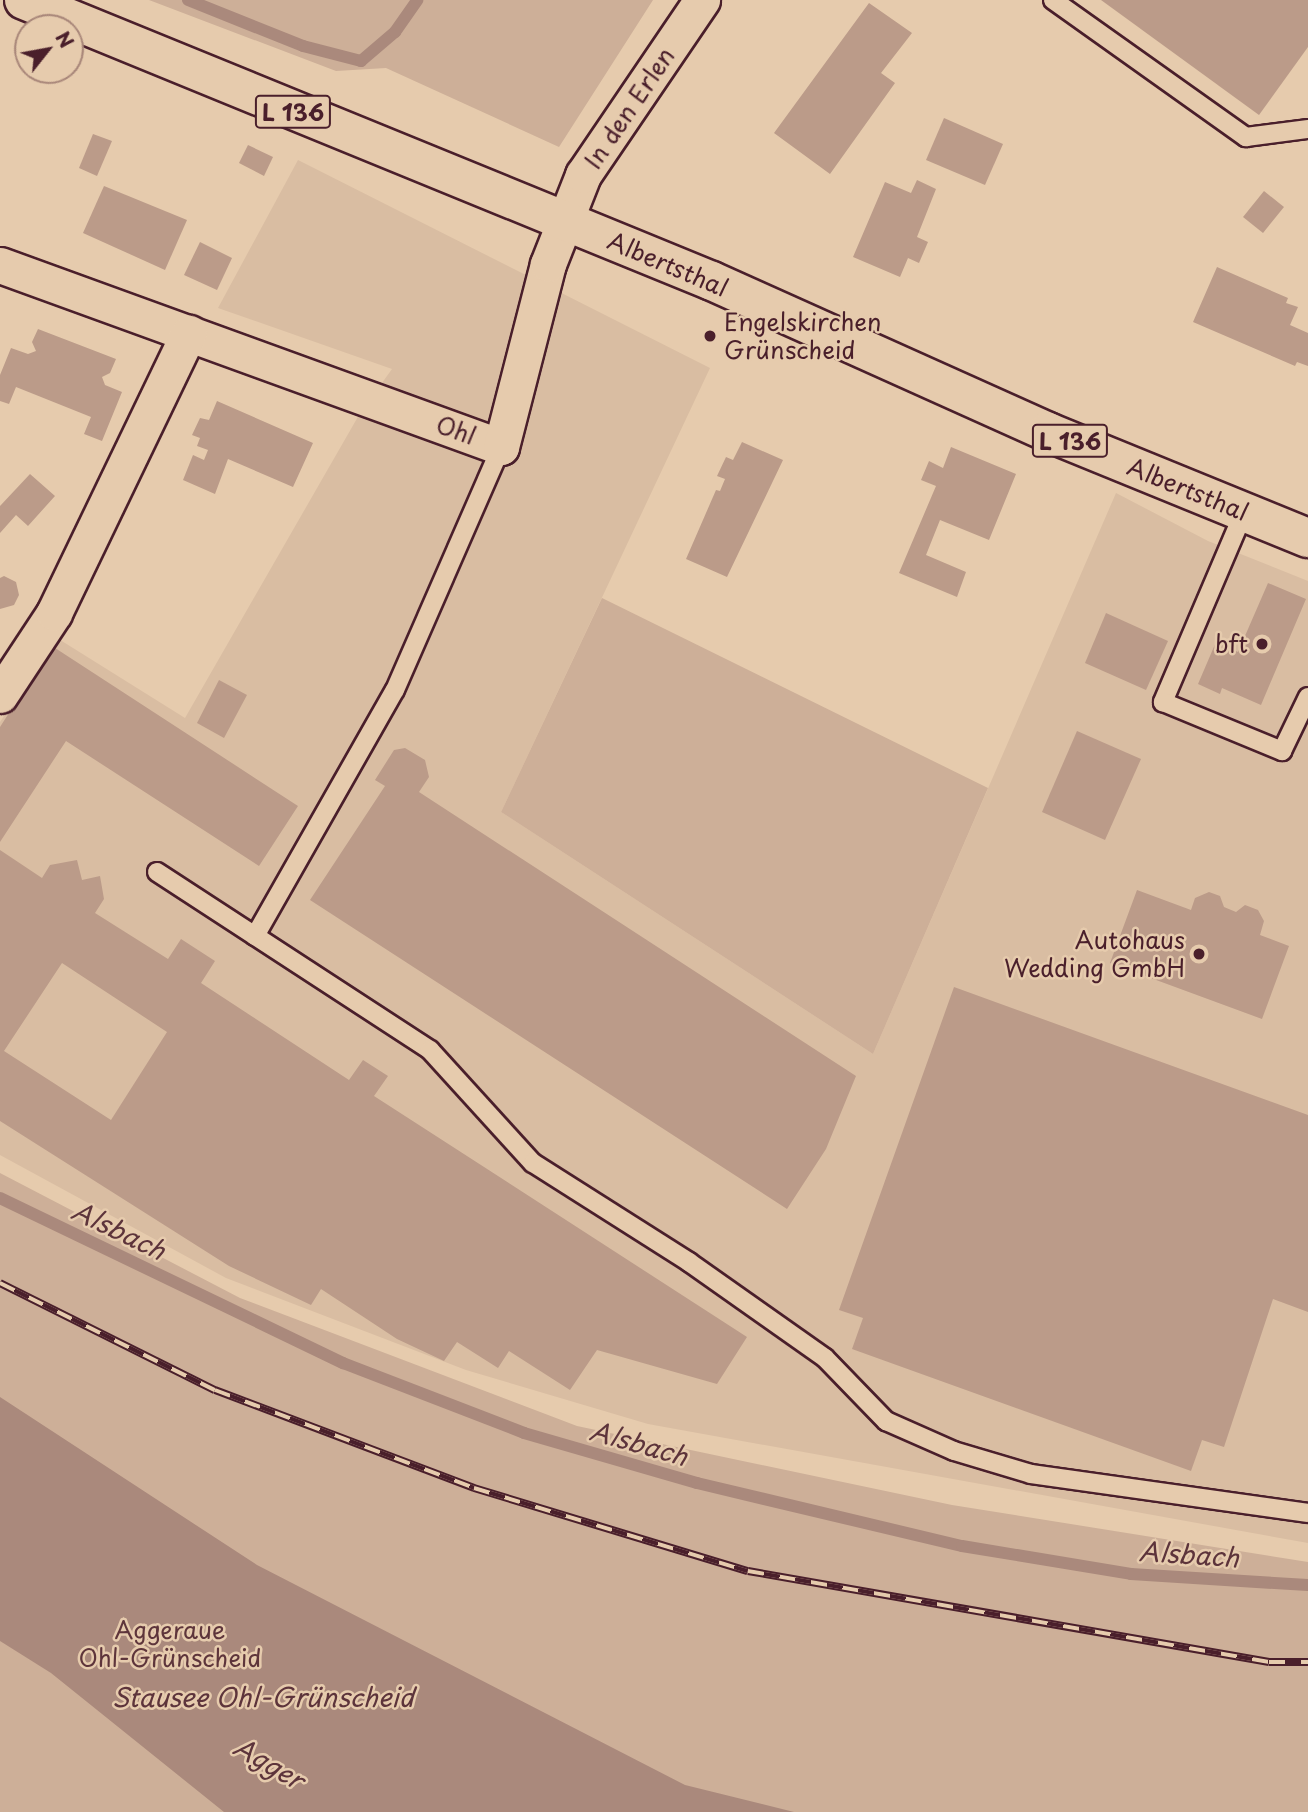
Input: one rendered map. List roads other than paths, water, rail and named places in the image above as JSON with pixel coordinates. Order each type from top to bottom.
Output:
[{"type":"main road","name":"Albertsthal","points":[[24,0],[724,286],[1048,432],[1308,538]]},
{"type":"street","name":"In den Erlen","points":[[564,220],[583,175],[702,0]]},
{"type":"street","name":"Ohl","points":[[0,265],[501,447],[548,264],[564,220]]},
{"type":"street","points":[[0,695],[54,613],[189,333]]},
{"type":"lane","points":[[1053,0],[1246,137],[1308,129]]},
{"type":"lane","points":[[255,936],[395,690],[501,447]]},
{"type":"lane","points":[[1244,512],[1163,702],[1282,751],[1308,697]]},
{"type":"lane","points":[[158,872],[430,1049],[533,1163],[689,1262],[825,1358],[886,1421],[954,1451],[1031,1474],[1308,1513]]},
{"type":"water","name":"Stausee Ohl-Grünscheid","points":[[0,1397],[257,1565],[685,1785],[794,1812],[224,1812],[51,1673],[0,1641]]},
{"type":"waterway","points":[[188,0],[303,46],[361,61],[395,32],[417,0]]},
{"type":"waterway","name":"Alsbach","points":[[0,1198],[343,1363],[524,1433],[697,1483],[962,1546],[1131,1574],[1308,1585]]},
{"type":"railway","points":[[0,1283],[215,1390],[474,1488],[748,1571],[1269,1662],[1308,1662]]},
{"type":"place","name":"Engelskirchen Grünscheid","points":[[710,336]]},
{"type":"place","name":"bft","points":[[1262,644]]},
{"type":"place","name":"Autohaus Wedding GmbH","points":[[1199,954]]},
{"type":"park label","name":"Aggeraue Ohl-Grünscheid","points":[[170,1644]]},
{"type":"water label","name":"Agger","points":[[269,1763]]}]
